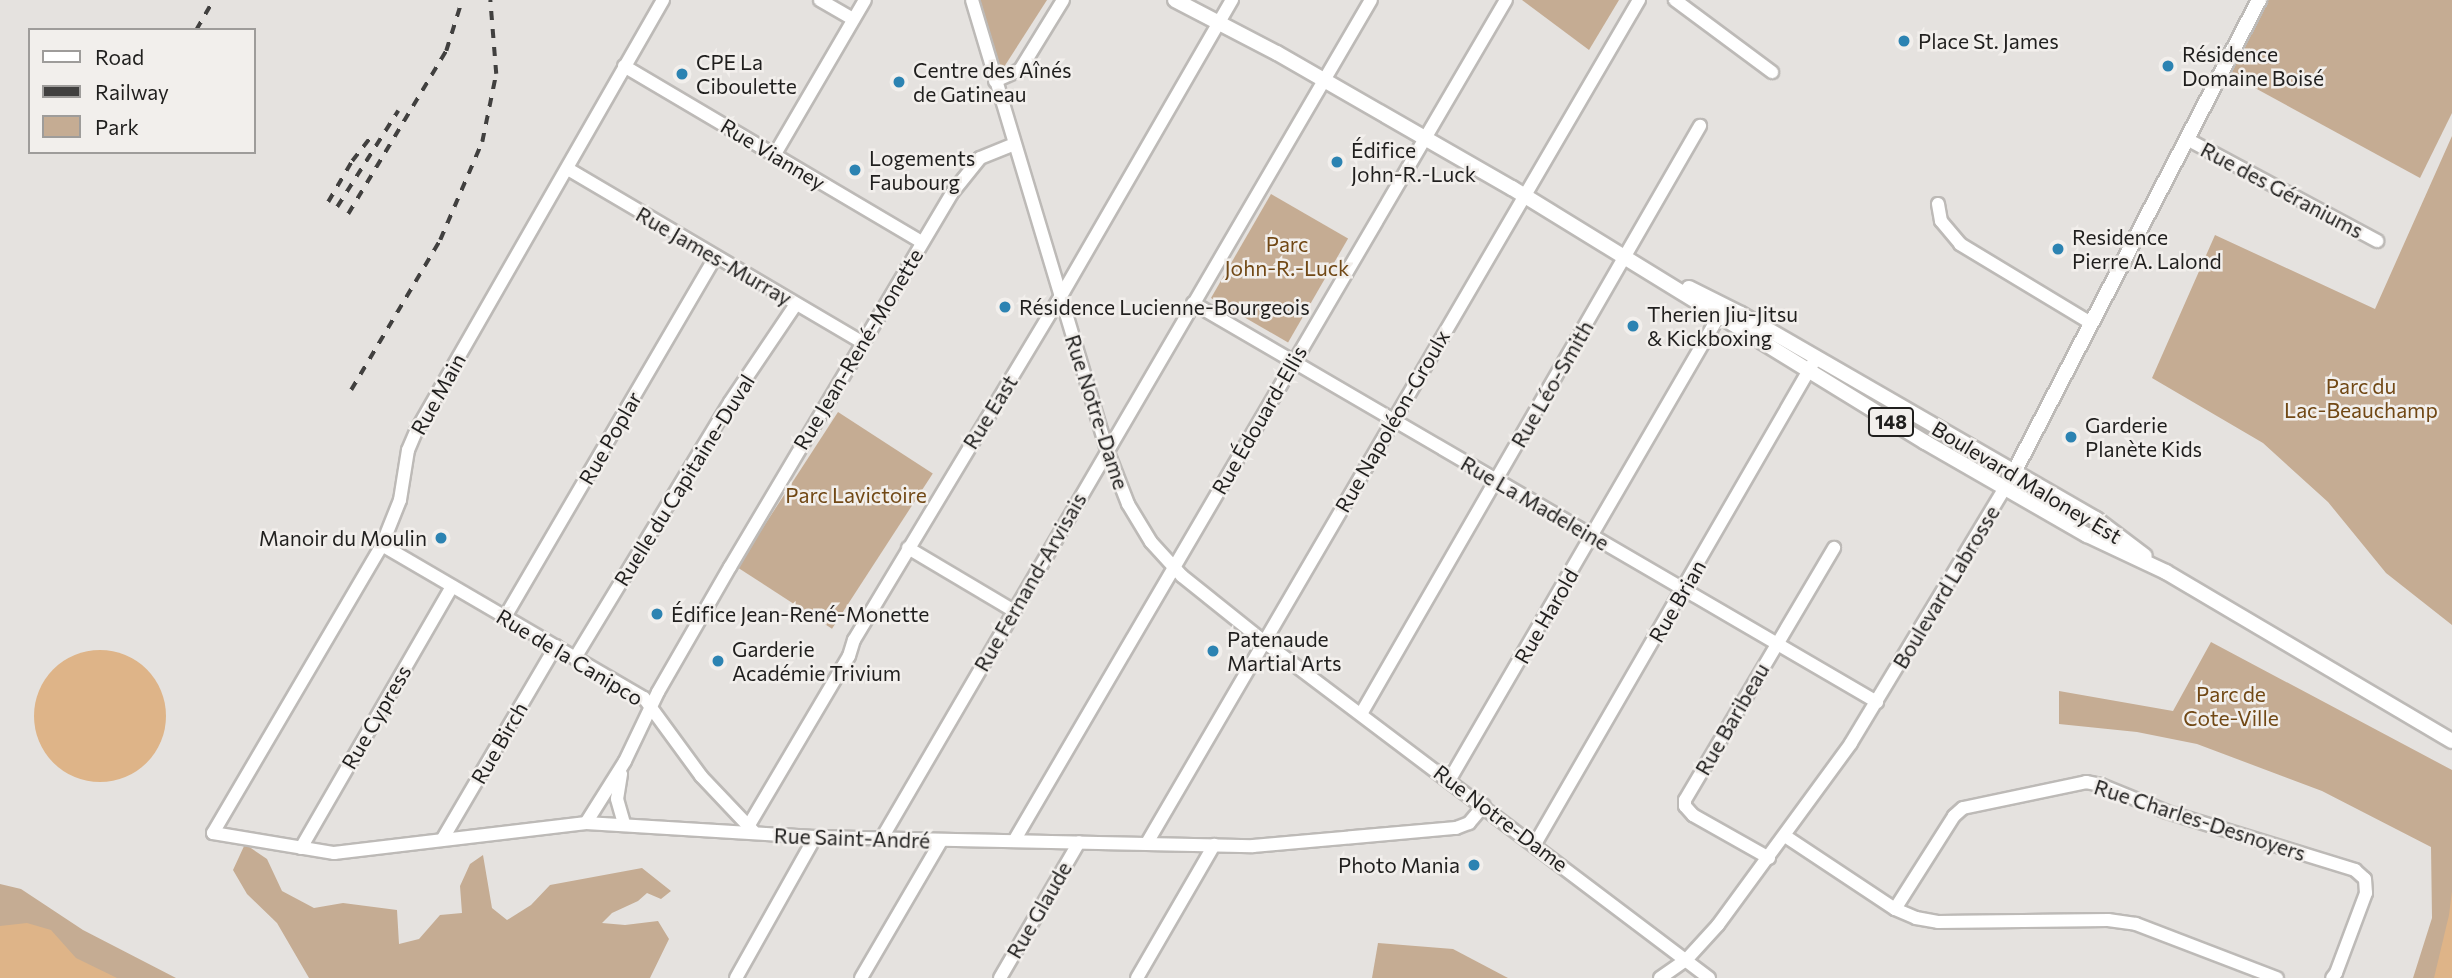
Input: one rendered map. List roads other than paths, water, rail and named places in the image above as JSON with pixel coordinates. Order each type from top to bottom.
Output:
[{"type":"main road","name":"Boulevard Maloney Est","points":[[1175,0],[1323,79],[1722,311],[1816,358],[2014,471],[2096,519],[2166,572]]},
{"type":"main road","name":"Boulevard Labrosse","points":[[2005,488],[2259,0]]},
{"type":"main road","name":"Boulevard Maloney Est","points":[[1722,311],[1809,373],[2087,536],[2166,572],[2452,741]]},
{"type":"street","name":"Rue Main","points":[[214,833],[382,545],[400,499],[408,450],[417,429],[663,0]]},
{"type":"street","points":[[820,0],[853,19]]},
{"type":"street","points":[[775,154],[865,0]]},
{"type":"street","name":"Rue Notre-Dame","points":[[972,0],[1013,145],[1107,450],[1135,518],[1172,567],[1263,641],[1450,779],[1709,978]]},
{"type":"street","points":[[995,81],[1020,70],[1063,0]]},
{"type":"street","name":"Rue East","points":[[752,830],[849,656],[854,640],[1061,296],[1233,0]]},
{"type":"street","name":"Rue Fernand-Arvisais","points":[[882,838],[1371,0]]},
{"type":"street","name":"Rue Édouard-Ellis","points":[[1014,841],[1506,0]]},
{"type":"street","name":"Rue Napoléon-Groulx","points":[[1147,843],[1392,419],[1639,0]]},
{"type":"street","points":[[1675,0],[1772,72]]},
{"type":"street","name":"Rue Vianney","points":[[624,66],[922,242]]},
{"type":"street","name":"Rue Léo-Smith","points":[[1361,714],[1700,126]]},
{"type":"street","name":"Rue des Géraniums","points":[[2187,139],[2376,241]]},
{"type":"street","name":"Rue Jean-René-Monette","points":[[586,823],[625,761],[653,708],[658,692],[922,242],[973,164],[996,149],[1013,145]]},
{"type":"street","name":"Rue James-Murray","points":[[568,169],[715,258],[862,342]]},
{"type":"street","points":[[1938,204],[1941,221],[1960,244],[2091,323]]},
{"type":"street","name":"Rue Poplar","points":[[505,617],[715,258]]},
{"type":"street","name":"Rue La Madeleine","points":[[1193,303],[1877,702]]},
{"type":"street","name":"Ruelle du Capitaine-Duval","points":[[575,658],[730,402],[796,304]]},
{"type":"street","name":"Rue Harold","points":[[1450,779],[1722,311]]},
{"type":"street","name":"Rue Brian","points":[[1535,844],[1816,358]]},
{"type":"street","name":"Boulevard Labrosse","points":[[1660,978],[1687,959],[1785,836],[1877,702],[2005,488]]},
{"type":"street","name":"Rue de la Canipco","points":[[382,545],[644,698],[701,776],[752,830]]},
{"type":"street","points":[[908,548],[1014,611]]},
{"type":"street","name":"Rue Baribeau","points":[[1769,858],[1693,816],[1685,806],[1685,800],[1834,548]]},
{"type":"street","name":"Rue Cypress","points":[[301,848],[452,586]]},
{"type":"street","name":"Rue Birch","points":[[442,840],[556,646]]},
{"type":"street","name":"Rue Jean-René-Monette","points":[[624,824],[617,787],[625,761]]},
{"type":"street","name":"Rue Charles-Desnoyers","points":[[1895,909],[1954,816],[1964,808],[2086,782],[2101,785],[2166,812],[2355,870],[2365,879],[2367,893],[2332,978]]},
{"type":"street","name":"Rue Saint-André","points":[[214,833],[334,853],[586,823],[752,830],[815,837],[1275,845],[1456,828],[1469,824],[1484,805]]},
{"type":"street","points":[[1785,836],[1895,909],[1938,922],[2109,920],[2136,924],[2277,978]]},
{"type":"street","points":[[736,978],[815,837]]},
{"type":"street","points":[[861,978],[941,841]]},
{"type":"street","name":"Rue Glaude","points":[[1000,978],[1079,842]]},
{"type":"street","points":[[1137,978],[1214,845]]},
{"type":"railway","points":[[197,28],[213,0]]},
{"type":"railway","points":[[348,214],[446,51],[462,0]]},
{"type":"railway","points":[[351,390],[440,240],[482,142],[496,74],[490,0]]},
{"type":"railway","points":[[337,207],[398,111]]},
{"type":"railway","points":[[328,202],[352,161],[370,138]]},
{"type":"place","name":"Place St. James","points":[[1904,41]]},
{"type":"place","name":"Résidence Domaine Boisé","points":[[2168,66]]},
{"type":"place","name":"CPE La Ciboulette","points":[[682,74]]},
{"type":"place","name":"Centre des Aînés de Gatineau","points":[[899,82]]},
{"type":"place","name":"Édifice John-R.-Luck","points":[[1337,162]]},
{"type":"place","name":"Logements Faubourg","points":[[855,170]]},
{"type":"place","name":"Residence Pierre A. Lalond","points":[[2058,249]]},
{"type":"place","name":"Résidence Lucienne-Bourgeois","points":[[1005,307]]},
{"type":"place","name":"Therien Jiu-Jitsu & Kickboxing","points":[[1633,326]]},
{"type":"place","name":"Garderie Planète Kids","points":[[2071,437]]},
{"type":"place","name":"Manoir du Moulin","points":[[441,538]]},
{"type":"place","name":"Édifice Jean-René-Monette","points":[[657,614]]},
{"type":"place","name":"Patenaude Martial Arts","points":[[1213,651]]},
{"type":"place","name":"Garderie Académie Trivium","points":[[718,661]]},
{"type":"place","name":"Photo Mania","points":[[1474,865]]},
{"type":"park label","name":"Parc John-R.-Luck","points":[[1287,256]]},
{"type":"park label","name":"Parc du Lac-Beauchamp","points":[[2361,398]]},
{"type":"park label","name":"Parc Lavictoire","points":[[856,495]]},
{"type":"park label","name":"Parc de Cote-Ville","points":[[2231,706]]}]
